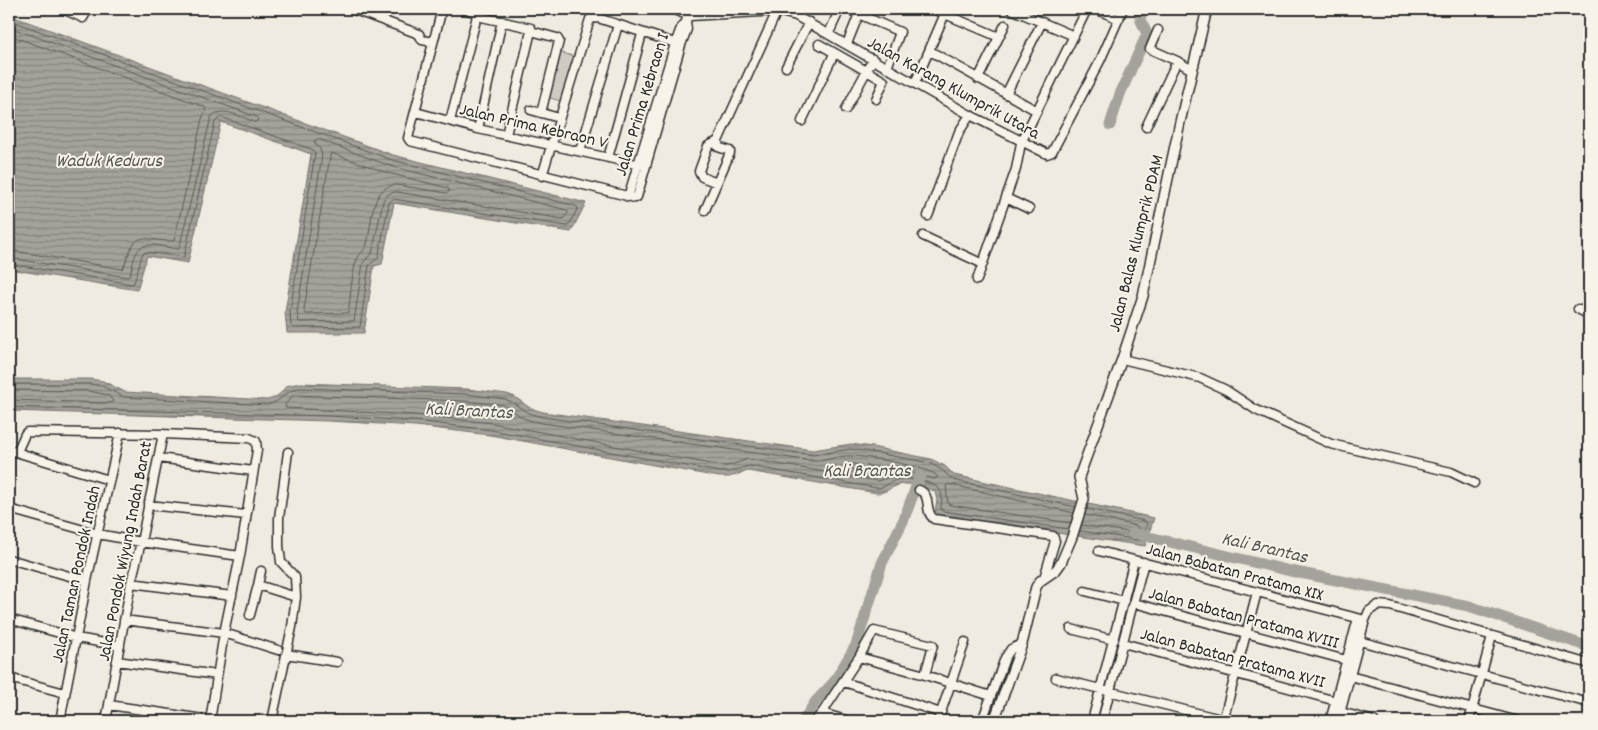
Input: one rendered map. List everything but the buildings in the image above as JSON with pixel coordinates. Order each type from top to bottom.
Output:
[{"type":"street","points":[[63,9],[83,18],[86,16],[88,9]]},
{"type":"street","points":[[352,9],[419,34],[428,41]]},
{"type":"street","points":[[442,9],[428,41],[416,112],[408,138],[413,142],[628,197]]},
{"type":"street","points":[[464,9],[474,12],[477,16],[531,28],[531,31],[557,38],[559,41],[541,113]]},
{"type":"street","points":[[562,9],[569,9]]},
{"type":"street","name":"Jalan Karang Klumprik Utara","points":[[672,9],[687,16],[744,10],[798,12],[806,28],[829,33],[846,44],[870,65],[887,68],[969,117],[1045,154],[1052,152],[1100,62],[1118,19]]},
{"type":"street","points":[[829,33],[840,9]]},
{"type":"street","points":[[848,9],[900,32],[887,68]]},
{"type":"street","points":[[933,9],[946,11],[999,36]]},
{"type":"street","points":[[1011,9],[1074,36]]},
{"type":"street","points":[[977,280],[1006,198],[1021,143],[1087,9]]},
{"type":"street","points":[[1095,9],[1118,19],[1123,9]]},
{"type":"street","name":"Jalan Balas Klumprik PDAM","points":[[994,721],[1022,644],[1036,586],[1059,566],[1072,537],[1084,499],[1079,477],[1143,296],[1207,9]]},
{"type":"street","points":[[915,83],[946,11]]},
{"type":"street","points":[[705,210],[730,153],[730,151],[718,147],[718,141],[771,23],[781,12]]},
{"type":"street","points":[[846,44],[859,14]]},
{"type":"street","points":[[450,121],[477,16]]},
{"type":"street","name":"Jalan Prima Kebraon I","points":[[641,165],[637,196],[635,198],[628,197],[641,165],[678,45],[687,29],[687,16]]},
{"type":"street","points":[[542,176],[590,19],[598,18],[678,45]]},
{"type":"street","points":[[478,129],[502,21]]},
{"type":"street","points":[[1006,94],[1042,22]]},
{"type":"street","points":[[580,152],[618,25]]},
{"type":"street","points":[[978,79],[1005,25]]},
{"type":"street","points":[[786,67],[806,28]]},
{"type":"street","points":[[1158,30],[1150,49],[1192,70]]},
{"type":"street","points":[[506,135],[531,31]]},
{"type":"street","points":[[608,158],[642,34]]},
{"type":"street","points":[[819,44],[834,54],[870,65],[885,82],[876,99]]},
{"type":"street","points":[[930,51],[1037,111]]},
{"type":"street","points":[[802,121],[834,54]]},
{"type":"street","points":[[1146,127],[1177,61]]},
{"type":"street","points":[[846,109],[870,65]]},
{"type":"street","points":[[531,110],[559,118]]},
{"type":"street","name":"Jalan Prima Kebraon V","points":[[416,112],[478,129],[641,165]]},
{"type":"street","points":[[928,216],[962,127],[969,117]]},
{"type":"street","points":[[717,183],[702,177],[699,171],[708,146],[718,141]]},
{"type":"street","points":[[1006,198],[1029,209]]},
{"type":"street","points":[[923,236],[983,264]]},
{"type":"street","points":[[1578,309],[1589,314]]},
{"type":"street","points":[[1122,359],[1200,378],[1226,390],[1256,410],[1331,444],[1451,472],[1474,483]]},
{"type":"street","points":[[109,480],[13,451],[27,432],[163,434]]},
{"type":"street","name":"Jalan Taman Pondok Indah","points":[[60,721],[120,433]]},
{"type":"street","name":"Jalan Pondok Wiyung Indah Barat","points":[[106,721],[131,583],[163,434],[252,438],[256,441],[257,447],[240,556],[224,634],[210,720]]},
{"type":"street","points":[[272,721],[296,597],[295,577],[281,562],[278,546],[279,518],[288,452]]},
{"type":"street","points":[[159,458],[253,471]]},
{"type":"street","points":[[919,490],[927,496],[929,514],[934,519],[1053,536],[1055,541],[1044,578]]},
{"type":"street","points":[[148,505],[246,515]]},
{"type":"street","points":[[9,509],[98,534],[240,556]]},
{"type":"street","name":"Jalan Babatan Pratama XIX","points":[[1099,551],[1361,619]]},
{"type":"street","points":[[9,559],[88,581]]},
{"type":"street","points":[[1092,721],[1134,560]]},
{"type":"street","points":[[1102,721],[1144,562]]},
{"type":"street","points":[[250,615],[261,571]]},
{"type":"street","points":[[131,583],[232,596]]},
{"type":"street","points":[[258,585],[296,597]]},
{"type":"street","name":"Jalan Babatan Pratama XVIII","points":[[1085,591],[1124,601]]},
{"type":"street","points":[[1056,678],[1225,721],[1257,592]]},
{"type":"street","name":"Jalan Babatan Pratama XVIII","points":[[1134,603],[1346,660]]},
{"type":"street","points":[[1338,721],[1350,676],[1361,619],[1373,607],[1383,605],[1589,664]]},
{"type":"street","points":[[9,619],[77,638],[120,646]]},
{"type":"street","points":[[124,620],[224,634],[278,650]]},
{"type":"street","name":"Jalan Babatan Pratama XVII","points":[[1071,629],[1114,640]]},
{"type":"street","points":[[815,721],[844,682],[874,631],[933,645],[925,675]]},
{"type":"street","points":[[1469,721],[1492,636]]},
{"type":"street","points":[[1330,721],[1346,660],[1356,640]]},
{"type":"street","points":[[1356,640],[1589,703]]},
{"type":"street","points":[[938,721],[965,642]]},
{"type":"street","name":"Jalan Babatan Pratama XVII","points":[[1123,643],[1336,700]]},
{"type":"street","points":[[982,721],[1005,658],[1011,649],[1022,644]]},
{"type":"street","points":[[286,654],[337,662]]},
{"type":"street","points":[[859,657],[991,696]]},
{"type":"street","points":[[117,660],[217,675]]},
{"type":"street","points":[[1350,676],[1518,721]]},
{"type":"street","points":[[9,678],[65,693]]},
{"type":"street","points":[[844,682],[941,713]]},
{"type":"street","points":[[109,705],[210,720]]},
{"type":"street","points":[[822,712],[849,721]]},
{"type":"street","points":[[1341,712],[1374,721]]},
{"type":"shaded area","points":[[560,52],[575,57],[561,101],[546,97]]},
{"type":"water","name":"Waduk Kedurus","points":[[9,15],[393,155],[586,203],[571,232],[394,203],[382,264],[374,266],[364,333],[287,333],[285,312],[311,154],[221,122],[188,263],[147,256],[137,290],[9,269]]},
{"type":"water","name":"Kali Brantas","points":[[9,379],[90,379],[103,381],[125,392],[267,400],[278,395],[286,386],[300,383],[467,389],[507,394],[515,397],[530,408],[543,412],[813,450],[851,444],[872,447],[931,459],[945,466],[954,475],[1154,518],[1145,546],[941,516],[935,511],[937,500],[935,492],[910,484],[900,485],[877,493],[748,471],[729,477],[719,477],[490,435],[415,426],[329,421],[9,411]]},
{"type":"waterway","points":[[1110,125],[1120,94],[1147,34],[1141,21],[1139,9]]},
{"type":"waterway","points":[[803,721],[816,701],[834,682],[856,645],[882,563],[904,519],[920,476]]},
{"type":"waterway","name":"Kali Brantas","points":[[1133,533],[1290,571],[1469,606],[1589,647]]}]
